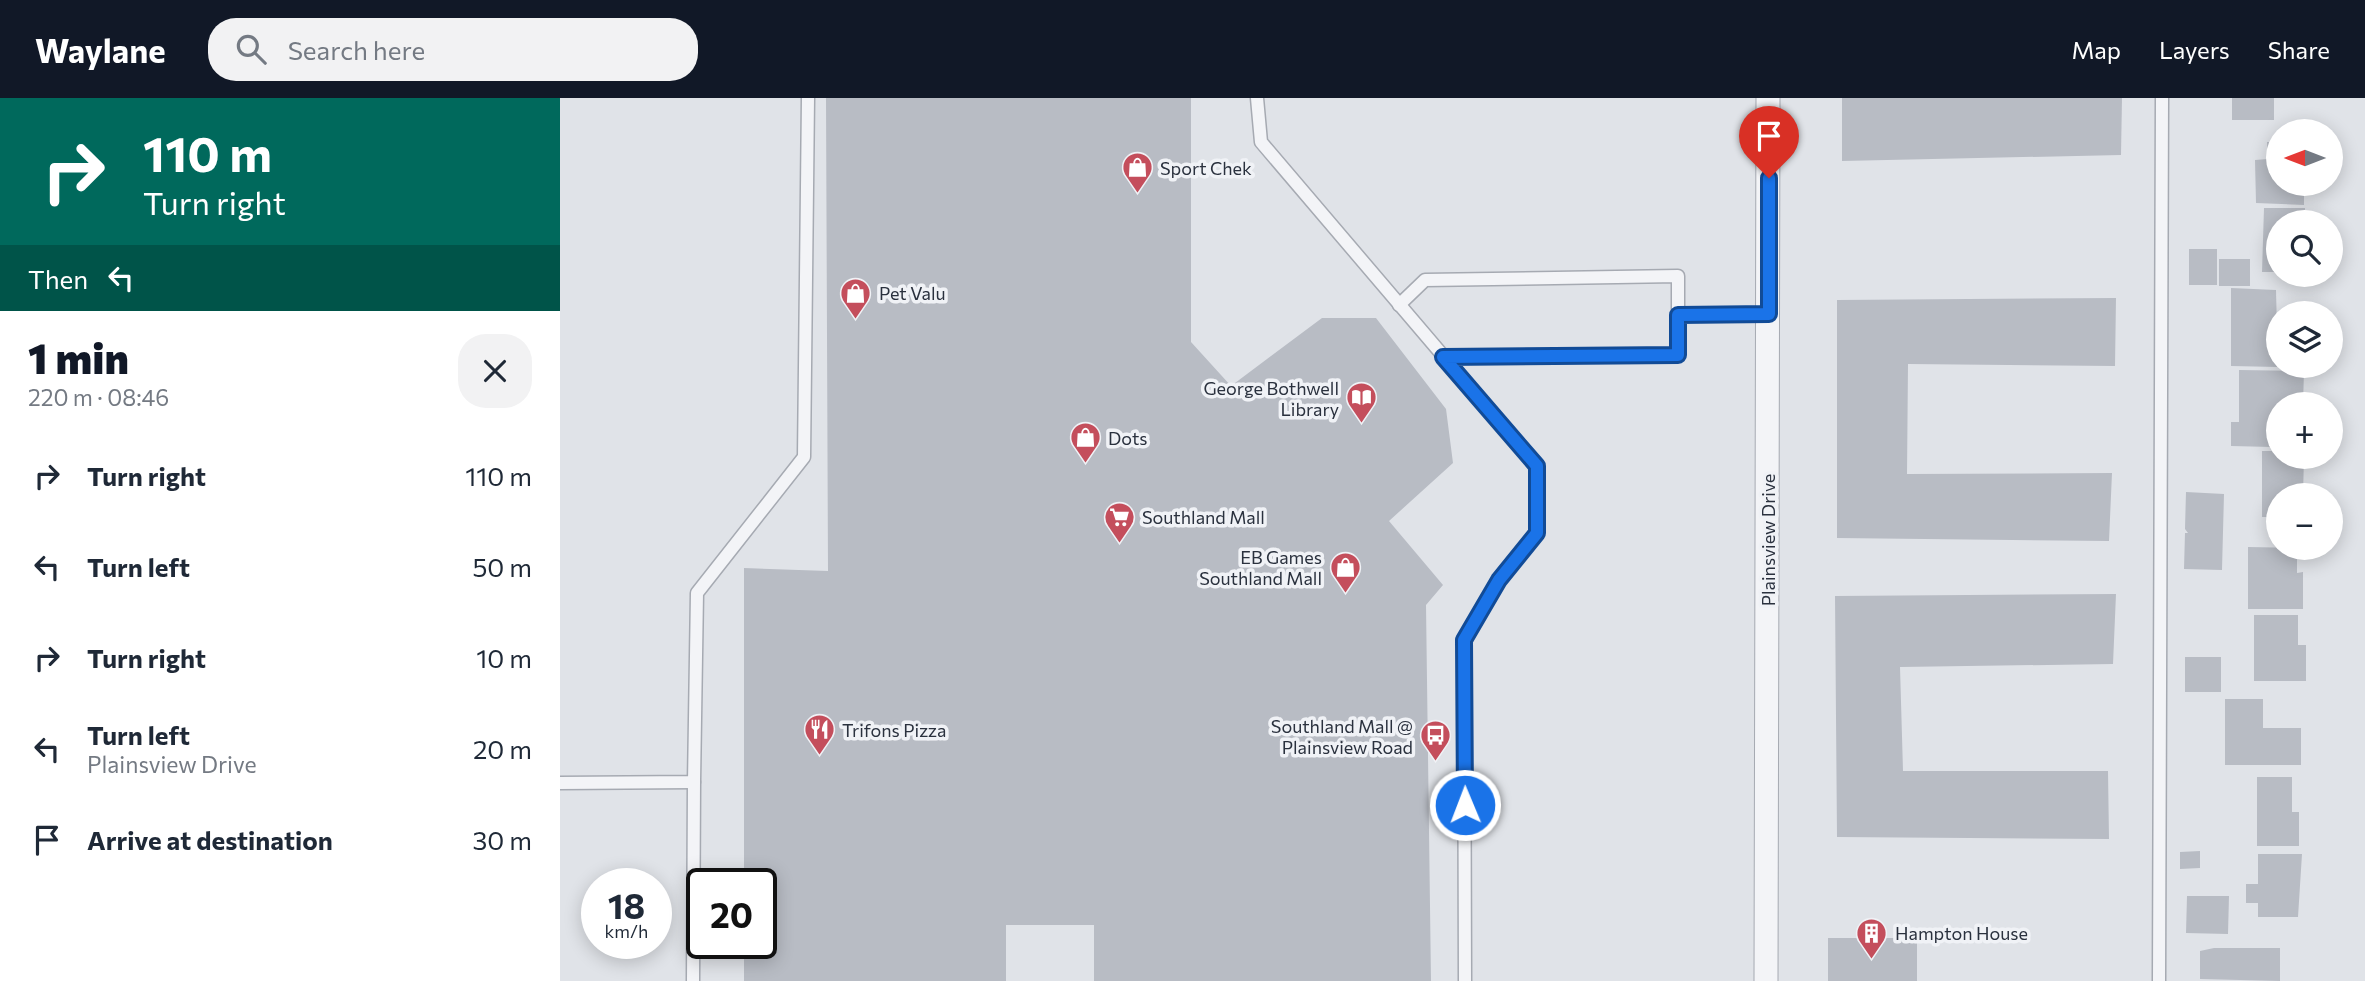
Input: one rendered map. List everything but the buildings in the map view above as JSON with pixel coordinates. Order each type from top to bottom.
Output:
[{"type":"street","name":"Plainsview Drive","points":[[1766,981],[1768,98]]},
{"type":"lane","points":[[693,981],[697,593],[804,457],[808,98]]},
{"type":"lane","points":[[1257,98],[1261,142],[1537,466],[1537,533],[1499,580],[1464,640],[1465,981]]},
{"type":"lane","points":[[2159,981],[2162,98]]},
{"type":"lane","points":[[1399,305],[1425,280],[1678,276],[1678,355],[1443,357]]},
{"type":"lane","points":[[1678,315],[1769,314]]},
{"type":"lane","points":[[560,783],[694,782]]},
{"type":"place","name":"Sport Chek","points":[[1137,195]]},
{"type":"place","name":"Pet Valu","points":[[856,320]]},
{"type":"place","name":"George Bothwell Library","points":[[1362,425]]},
{"type":"place","name":"Dots","points":[[1085,465]]},
{"type":"place","name":"Southland Mall","points":[[1119,544]]},
{"type":"place","name":"EB Games Southland Mall","points":[[1345,594]]},
{"type":"place","name":"Trifons Pizza","points":[[819,757]]},
{"type":"place","name":"Southland Mall @ Plainsview Road","points":[[1436,763]]},
{"type":"place","name":"Hampton House","points":[[1872,960]]},
{"type":"route","points":[[1465,805],[1464,640],[1499,580],[1537,533],[1537,466],[1443,357],[1678,355],[1678,315],[1769,314],[1769,178]]}]
